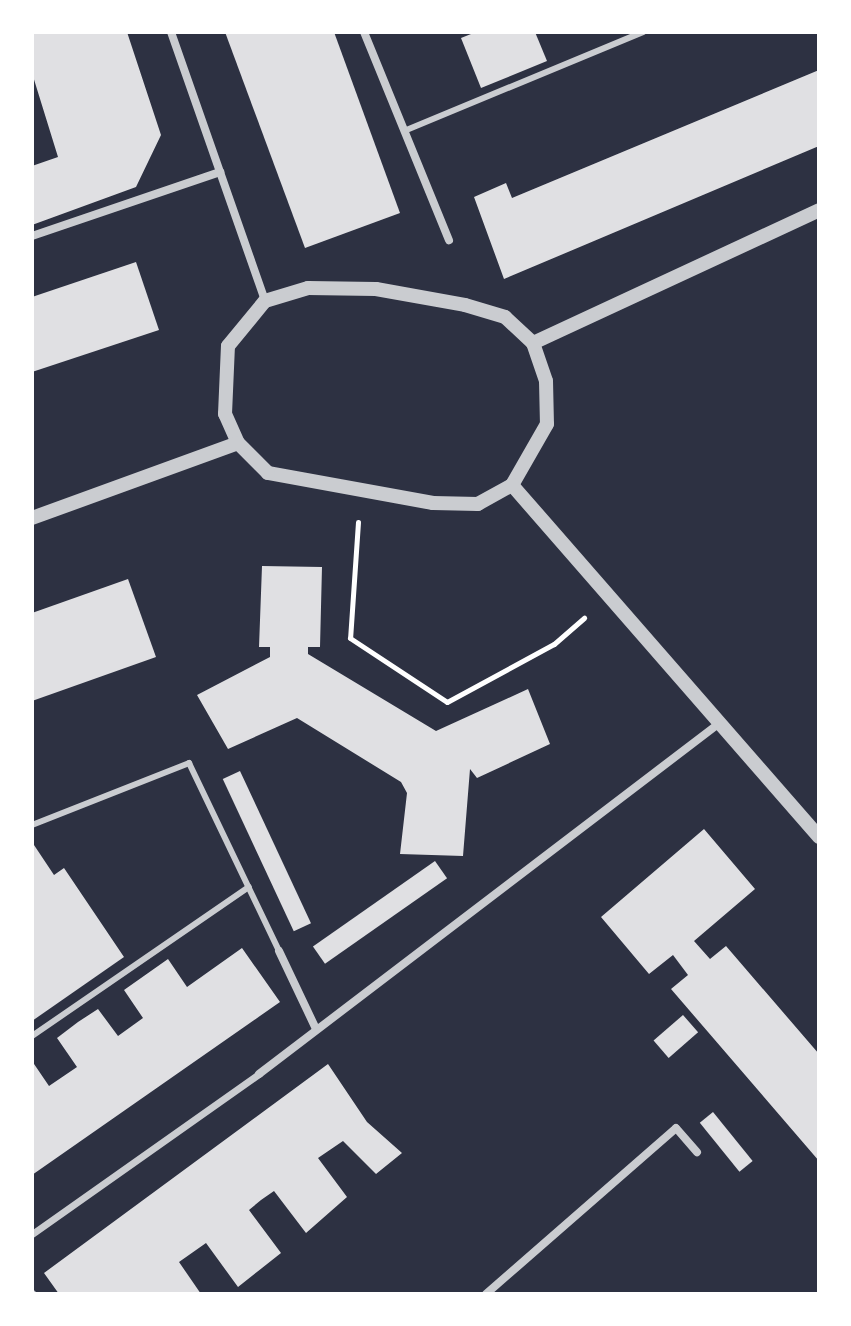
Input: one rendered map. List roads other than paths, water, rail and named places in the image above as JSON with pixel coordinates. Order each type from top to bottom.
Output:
[{"type":"street","points":[[171,32],[265,301]]},
{"type":"street","points":[[364,32],[449,240]]},
{"type":"street","points":[[32,236],[220,172]]},
{"type":"street","points":[[533,343],[819,210]]},
{"type":"street","points":[[308,288],[376,289],[505,317],[533,343],[546,381],[547,424],[512,485],[478,504],[363,490],[268,473],[238,443],[225,414],[228,346],[265,301],[308,288]]},
{"type":"street","points":[[32,518],[238,443]]},
{"type":"street","points":[[512,485],[717,725],[819,837]]},
{"type":"street","points":[[32,1234],[259,1074],[717,725]]},
{"type":"street","points":[[279,951],[316,1029]]},
{"type":"street","points":[[486,1294],[676,1128],[697,1152]]},
{"type":"lane","points":[[404,131],[643,32]]},
{"type":"lane","points":[[32,825],[189,763],[279,951]]},
{"type":"lane","points":[[32,1036],[249,887]]}]
